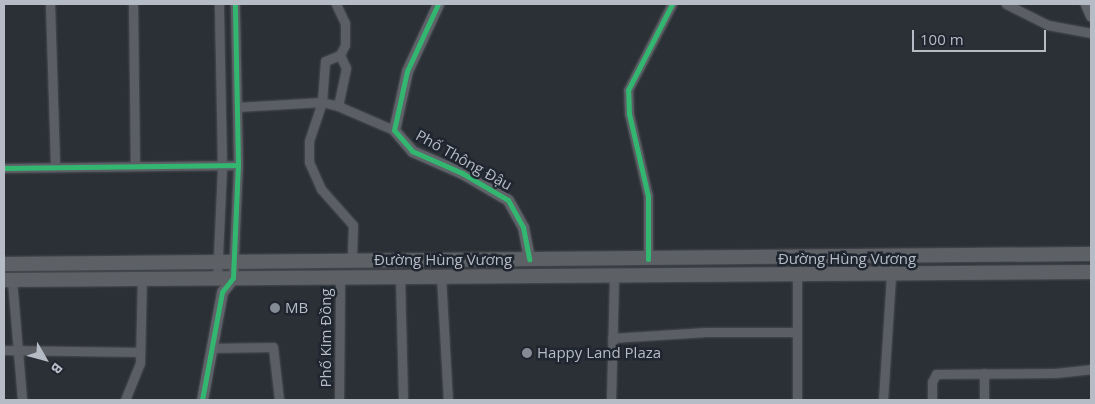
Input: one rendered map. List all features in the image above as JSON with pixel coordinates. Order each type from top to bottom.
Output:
[{"type":"main road","name":"Đường Hùng Vương","points":[[5,263],[1091,254]]},
{"type":"main road","points":[[708,258],[708,276]]},
{"type":"main road","name":"Đường Hùng Vương","points":[[8,280],[340,276],[891,276],[1091,272]]},
{"type":"street","points":[[50,4],[55,167]]},
{"type":"street","points":[[133,4],[135,166]]},
{"type":"street","points":[[219,4],[222,166],[217,278],[222,292]]},
{"type":"street","points":[[202,400],[222,292],[233,278],[238,165],[235,4]]},
{"type":"street","points":[[336,4],[346,30],[340,56],[346,68],[338,106]]},
{"type":"street","name":"Phố Thông Đậu","points":[[438,4],[406,71],[394,130],[412,151],[462,173],[508,200],[523,227],[529,259]]},
{"type":"street","points":[[648,259],[648,196],[629,114],[628,90],[672,4]]},
{"type":"street","points":[[1006,4],[1048,26],[1091,33]]},
{"type":"street","points":[[1086,4],[1091,16]]},
{"type":"street","points":[[340,56],[325,61],[322,102],[309,141],[310,170],[321,189],[352,224],[352,260]]},
{"type":"street","points":[[237,107],[322,102],[338,106],[394,130]]},
{"type":"street","points":[[4,168],[238,165]]},
{"type":"street","name":"Phố Kim Đồng","points":[[339,400],[340,276]]},
{"type":"street","points":[[400,276],[402,400]]},
{"type":"street","points":[[441,276],[448,400]]},
{"type":"street","points":[[611,400],[614,276]]},
{"type":"street","points":[[797,276],[797,400]]},
{"type":"street","points":[[883,400],[891,276]]},
{"type":"street","points":[[125,400],[138,373],[142,278]]},
{"type":"street","points":[[8,280],[22,400]]},
{"type":"street","points":[[612,338],[706,332],[797,332]]},
{"type":"street","points":[[211,348],[273,347],[280,400]]},
{"type":"street","points":[[4,350],[140,352]]},
{"type":"street","points":[[932,400],[932,382],[936,374],[1091,369]]},
{"type":"street","points":[[984,373],[984,400]]},
{"type":"cycle path","points":[[202,400],[222,292],[233,278],[238,165],[235,4]]},
{"type":"cycle path","points":[[438,4],[407,71],[394,130],[412,151],[462,173],[508,200],[523,227],[529,259]]},
{"type":"cycle path","points":[[648,259],[648,196],[629,114],[628,90],[672,4]]},
{"type":"cycle path","points":[[4,168],[238,165]]},
{"type":"place","name":"MB","points":[[275,308]]},
{"type":"place","name":"Happy Land Plaza","points":[[527,353]]}]
